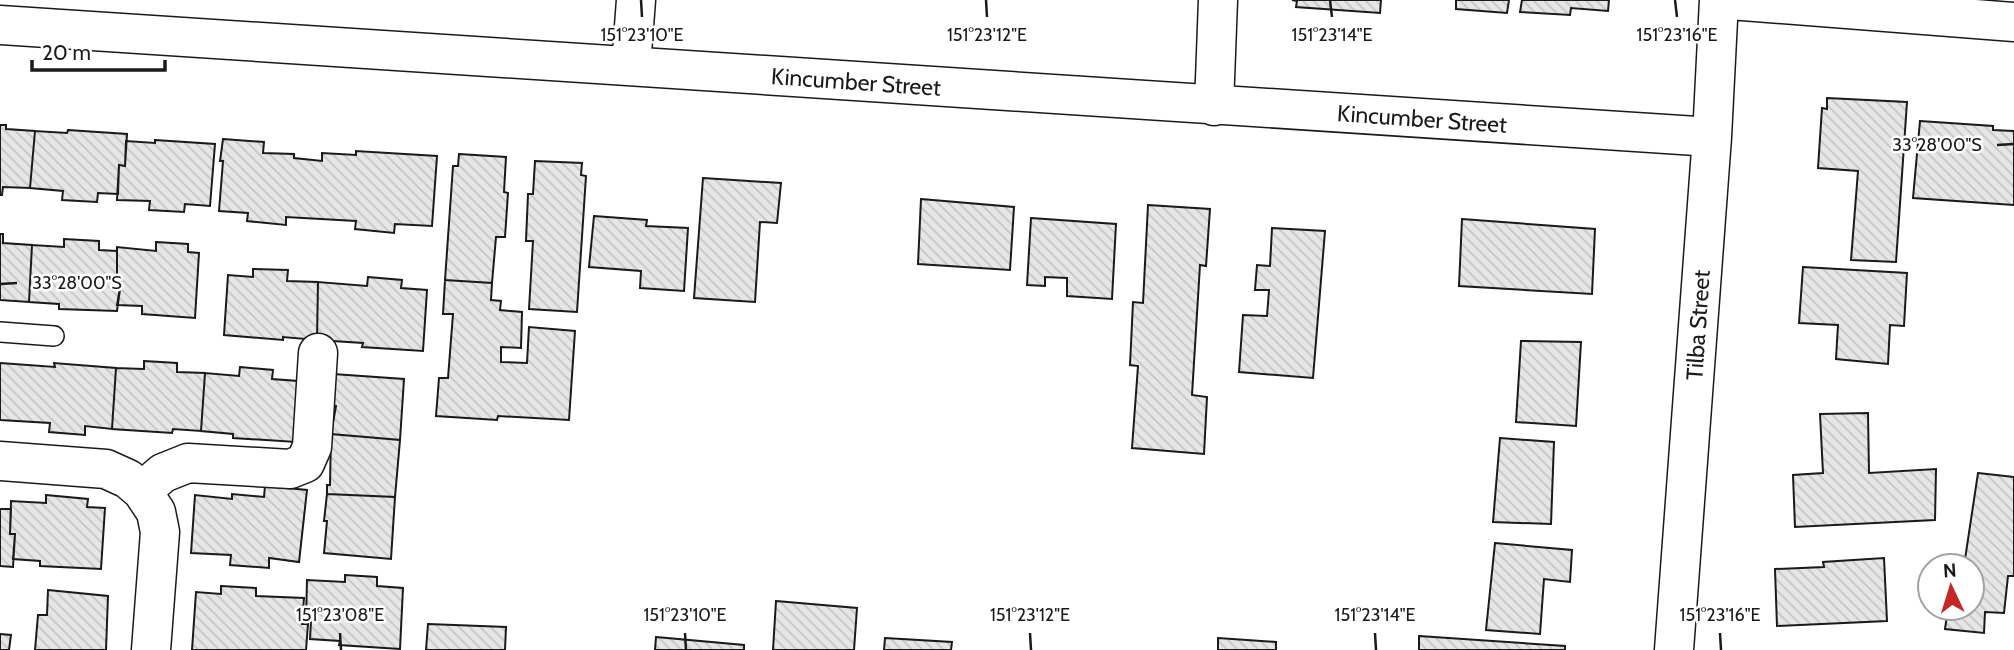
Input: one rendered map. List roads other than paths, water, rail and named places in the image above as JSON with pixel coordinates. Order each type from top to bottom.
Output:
[{"type":"street","points":[[631,66],[636,0]]},
{"type":"street","points":[[1214,106],[1218,0]]},
{"type":"street","name":"Tilba Street","points":[[1674,650],[1720,0]]},
{"type":"street","points":[[1730,0],[2014,22]]},
{"type":"street","name":"Kincumber Street","points":[[0,25],[1712,137]]},
{"type":"street","points":[[142,491],[163,472],[188,463],[290,469],[305,463],[312,447],[318,353]]},
{"type":"street","points":[[0,461],[106,469],[128,479],[142,491],[156,512],[160,532],[151,650]]},
{"type":"lane","points":[[0,332],[54,336]]}]
